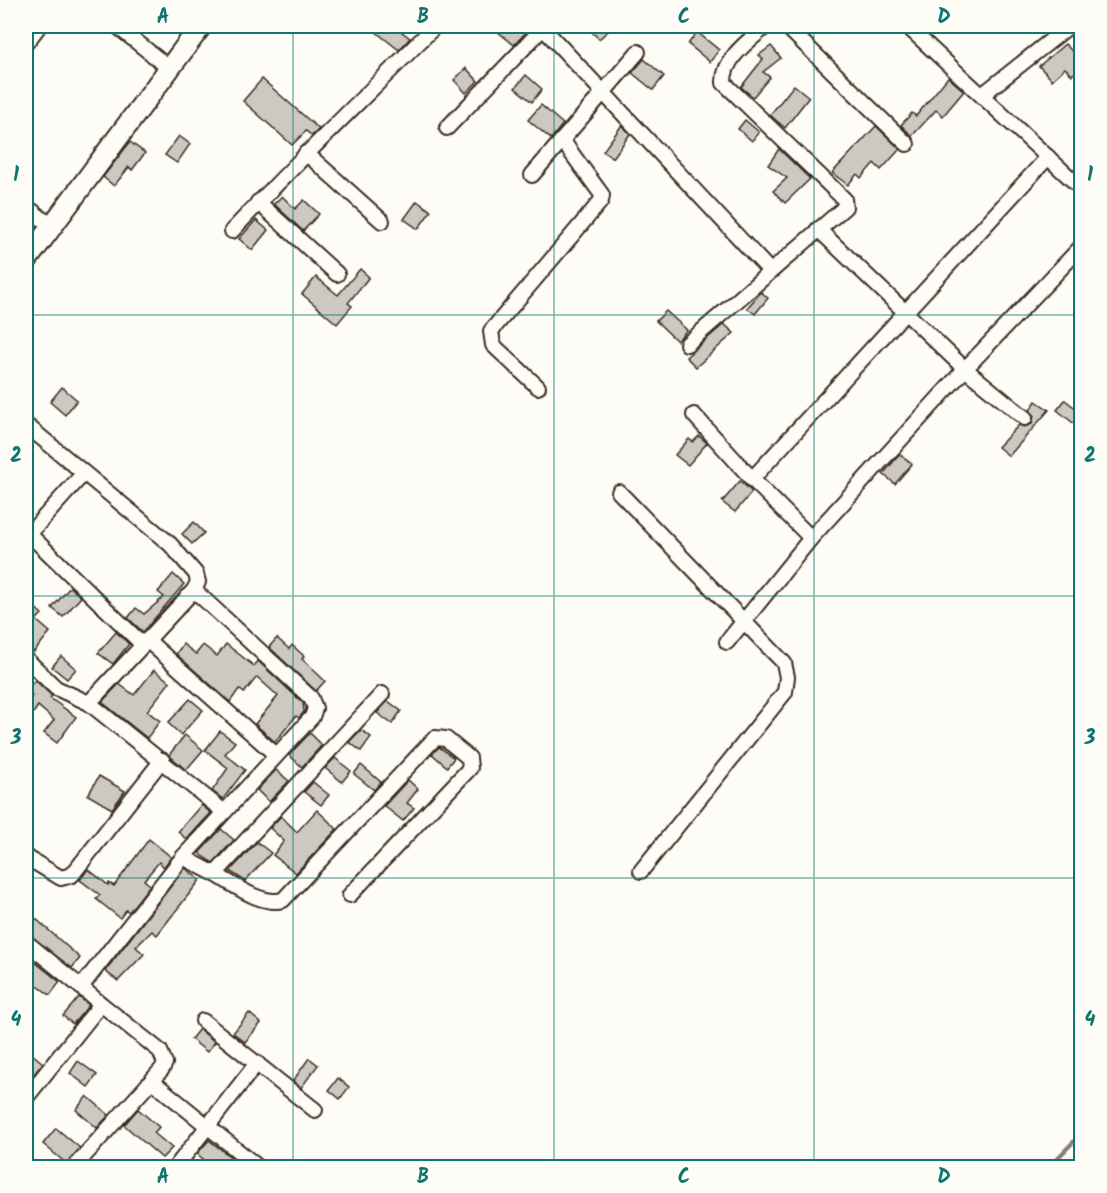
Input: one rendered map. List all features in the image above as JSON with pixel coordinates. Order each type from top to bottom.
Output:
[{"type":"main road","points":[[26,261],[201,26]]},
{"type":"street","points":[[26,43],[39,26]]},
{"type":"street","points":[[117,26],[169,68]]},
{"type":"street","points":[[232,231],[306,153],[435,26]]},
{"type":"street","points":[[687,344],[844,209],[844,199],[724,83],[727,66],[766,26]]},
{"type":"street","points":[[786,26],[907,144]]},
{"type":"street","points":[[908,26],[1082,189]]},
{"type":"street","points":[[982,95],[1070,26]]},
{"type":"street","points":[[447,128],[542,27],[770,271]]},
{"type":"street","points":[[532,175],[638,52]]},
{"type":"street","points":[[538,387],[493,345],[490,339],[491,331],[601,201],[602,195],[562,140]]},
{"type":"street","points":[[306,153],[382,221]]},
{"type":"street","points":[[752,479],[1048,157]]},
{"type":"street","points":[[258,202],[337,274]]},
{"type":"street","points":[[26,206],[51,226]]},
{"type":"street","points":[[818,229],[965,369],[1025,418]]},
{"type":"street","points":[[727,642],[811,538],[965,369],[1082,246]]},
{"type":"street","points":[[694,416],[811,538]]},
{"type":"street","points":[[26,425],[170,544],[191,566],[198,582],[194,590],[89,703]]},
{"type":"street","points":[[83,474],[27,535],[145,643],[276,755]]},
{"type":"street","points":[[619,492],[784,663],[787,677],[785,692],[641,871]]},
{"type":"street","points":[[81,987],[183,857],[312,717],[315,708],[311,698],[194,590]]},
{"type":"street","points":[[26,658],[56,688],[89,703],[223,811]]},
{"type":"street","points":[[215,874],[382,694]]},
{"type":"street","points":[[183,857],[242,890],[273,901],[283,900],[435,738],[446,739],[469,758],[470,768],[350,895]]},
{"type":"street","points":[[26,857],[61,878],[68,878],[162,760]]},
{"type":"street","points":[[26,942],[160,1051],[165,1062],[152,1081],[76,1165]]},
{"type":"street","points":[[26,1098],[101,1004]]},
{"type":"street","points":[[203,1021],[315,1110]]},
{"type":"street","points":[[175,1167],[256,1063]]},
{"type":"street","points":[[152,1081],[259,1167]]},
{"type":"building","points":[[382,26],[394,26],[410,38],[399,50],[376,32]]},
{"type":"building","points":[[502,26],[532,26],[514,45],[497,31]]},
{"type":"building","points":[[586,26],[614,26],[599,39]]},
{"type":"building","points":[[697,32],[719,50],[710,62],[688,44]]},
{"type":"building","points":[[1065,44],[1082,61],[1082,66],[1072,75],[1065,68],[1052,80],[1039,66]]},
{"type":"building","points":[[771,46],[781,58],[763,72],[770,77],[753,97],[741,87],[763,59],[759,55]]},
{"type":"building","points":[[644,59],[664,76],[653,90],[632,73]]},
{"type":"building","points":[[466,68],[478,81],[466,93],[454,80]]},
{"type":"building","points":[[526,75],[542,89],[532,102],[515,88]]},
{"type":"building","points":[[948,77],[964,91],[943,116],[936,110],[912,136],[901,125],[912,113],[916,116]]},
{"type":"building","points":[[262,79],[319,129],[312,136],[306,131],[292,145],[243,101]]},
{"type":"building","points":[[794,85],[809,97],[785,128],[770,115]]},
{"type":"building","points":[[541,105],[563,124],[551,139],[528,120]]},
{"type":"building","points":[[745,120],[759,132],[752,141],[738,129]]},
{"type":"building","points":[[622,125],[630,134],[613,158],[603,151]]},
{"type":"building","points":[[876,126],[900,149],[881,170],[874,163],[861,178],[857,174],[848,185],[832,173]]},
{"type":"building","points":[[179,136],[190,144],[177,163],[165,155]]},
{"type":"building","points":[[130,142],[145,153],[132,170],[129,167],[114,186],[103,177]]},
{"type":"building","points":[[779,149],[810,179],[785,203],[773,191],[787,178],[768,165]]},
{"type":"building","points":[[282,196],[295,209],[304,200],[319,214],[303,231],[274,204]]},
{"type":"building","points":[[417,201],[431,211],[418,229],[404,219]]},
{"type":"building","points":[[256,220],[268,230],[252,250],[239,239]]},
{"type":"building","points":[[360,269],[369,277],[348,303],[352,306],[337,324],[302,294],[316,277],[338,295]]},
{"type":"building","points":[[761,292],[768,298],[755,314],[747,308]]},
{"type":"building","points":[[666,311],[687,330],[677,341],[656,321]]},
{"type":"building","points":[[724,324],[734,333],[696,367],[686,357]]},
{"type":"building","points":[[62,387],[77,400],[65,415],[50,402]]},
{"type":"building","points":[[1065,400],[1082,413],[1082,430],[1057,410]]},
{"type":"building","points":[[1036,401],[1049,410],[1009,456],[998,447],[1019,425],[1024,427],[1032,424],[1034,415],[1030,410]]},
{"type":"building","points":[[699,436],[707,443],[688,465],[675,455],[689,439],[693,442]]},
{"type":"building","points":[[900,454],[912,464],[895,484],[883,474]]},
{"type":"building","points":[[740,481],[752,492],[735,512],[722,502]]},
{"type":"building","points":[[194,522],[204,533],[192,544],[182,534]]},
{"type":"building","points":[[173,574],[184,584],[143,632],[128,618],[136,608],[144,614],[164,597],[158,592]]},
{"type":"building","points":[[70,587],[81,597],[63,617],[52,608]]},
{"type":"building","points":[[34,607],[42,614],[36,620],[50,632],[34,652],[26,645],[26,618]]},
{"type":"building","points":[[116,632],[129,644],[113,664],[98,653]]},
{"type":"building","points":[[277,638],[289,649],[292,645],[304,656],[302,659],[325,681],[316,691],[269,647]]},
{"type":"building","points":[[183,644],[196,654],[203,645],[217,656],[226,644],[254,666],[258,661],[303,703],[304,712],[299,718],[296,716],[275,742],[255,724],[278,696],[257,677],[244,693],[239,689],[230,702],[176,654]]},
{"type":"building","points":[[61,656],[76,669],[67,679],[52,667]]},
{"type":"building","points":[[154,670],[170,682],[147,711],[160,721],[147,738],[102,702],[119,684],[134,695]]},
{"type":"building","points":[[35,680],[52,696],[50,698],[76,717],[57,743],[44,733],[54,720],[38,706],[26,724],[26,705],[32,696],[26,691]]},
{"type":"building","points":[[190,699],[203,710],[181,735],[168,723]]},
{"type":"building","points":[[388,701],[401,711],[392,724],[377,713]]},
{"type":"building","points":[[361,730],[371,737],[361,751],[349,742]]},
{"type":"building","points":[[220,731],[235,742],[225,754],[245,770],[223,799],[212,791],[228,768],[205,750]]},
{"type":"building","points":[[310,733],[322,745],[302,767],[289,755]]},
{"type":"building","points":[[185,735],[203,750],[186,770],[169,755]]},
{"type":"building","points":[[439,747],[454,758],[447,767],[432,754]]},
{"type":"building","points":[[335,758],[351,771],[342,782],[325,768]]},
{"type":"building","points":[[361,765],[381,782],[374,790],[354,774]]},
{"type":"building","points":[[276,770],[289,781],[269,802],[257,790]]},
{"type":"building","points":[[99,776],[125,791],[112,809],[88,795]]},
{"type":"building","points":[[408,780],[418,789],[407,803],[414,808],[403,821],[384,806]]},
{"type":"building","points":[[313,782],[329,795],[321,805],[304,792]]},
{"type":"building","points":[[201,805],[211,813],[187,839],[178,832]]},
{"type":"building","points":[[317,810],[337,829],[296,873],[273,855],[284,841],[270,828],[281,816],[297,832]]},
{"type":"building","points":[[221,829],[234,840],[213,863],[199,853]]},
{"type":"building","points":[[149,839],[171,857],[164,867],[159,862],[144,880],[150,885],[129,912],[126,910],[120,918],[96,899],[100,895],[80,880],[88,869],[108,885],[109,883],[114,886]]},
{"type":"building","points":[[257,842],[271,853],[245,881],[230,871]]},
{"type":"building","points":[[185,868],[200,880],[157,935],[152,931],[136,947],[144,954],[118,981],[105,971]]},
{"type":"building","points":[[26,910],[80,958],[72,968],[26,933]]},
{"type":"building","points":[[26,955],[60,982],[50,995],[32,982],[26,991]]},
{"type":"building","points":[[79,997],[89,1005],[73,1024],[63,1016]]},
{"type":"building","points":[[249,1013],[261,1023],[245,1042],[233,1033]]},
{"type":"building","points":[[199,1029],[215,1042],[207,1052],[191,1039]]},
{"type":"building","points":[[26,1049],[43,1063],[26,1084]]},
{"type":"building","points":[[309,1058],[318,1065],[301,1088],[293,1081]]},
{"type":"building","points":[[78,1061],[97,1075],[88,1087],[70,1073]]},
{"type":"building","points":[[338,1078],[349,1087],[340,1099],[329,1090]]},
{"type":"building","points":[[87,1096],[109,1115],[97,1128],[76,1110]]},
{"type":"building","points":[[138,1109],[159,1127],[154,1133],[172,1148],[162,1158],[124,1125]]},
{"type":"building","points":[[56,1128],[80,1148],[67,1164],[43,1144]]},
{"type":"building","points":[[209,1140],[243,1167],[213,1167],[197,1154]]},
{"type":"waterway","points":[[1048,1168],[1082,1133]]}]
